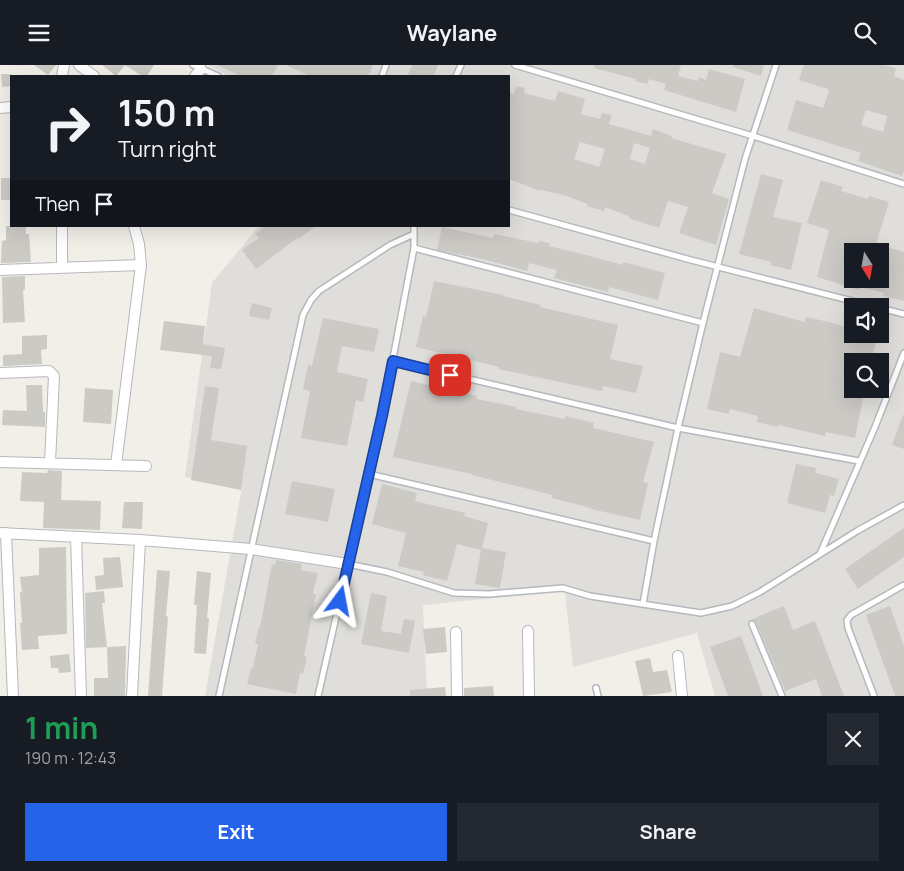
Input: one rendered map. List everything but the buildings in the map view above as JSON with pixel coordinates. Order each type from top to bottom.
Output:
[{"type":"street","points":[[79,65],[93,75]]},
{"type":"street","points":[[62,227],[62,268]]},
{"type":"street","points":[[116,465],[140,265],[139,244],[134,227]]},
{"type":"street","points":[[0,270],[140,265]]},
{"type":"street","points":[[0,373],[48,371],[54,376],[50,463]]},
{"type":"street","points":[[0,461],[146,466]]},
{"type":"street","points":[[13,696],[3,533],[140,540],[251,549],[348,564]]},
{"type":"street","points":[[76,537],[81,696]]},
{"type":"street","points":[[132,696],[140,540]]},
{"type":"street","points":[[528,631],[529,696]]},
{"type":"street","points":[[456,632],[457,696]]},
{"type":"street","points":[[678,656],[682,696]]},
{"type":"lane","points":[[515,65],[753,136],[904,184]]},
{"type":"lane","points":[[643,604],[678,428],[703,323],[746,159],[776,65]]},
{"type":"lane","points":[[198,69],[215,75]]},
{"type":"lane","points":[[510,210],[844,299]]},
{"type":"lane","points":[[318,696],[393,361],[414,248],[414,227]]},
{"type":"lane","points":[[219,696],[304,315],[311,300],[319,291],[390,245],[414,234]]},
{"type":"lane","points":[[414,248],[703,323]]},
{"type":"lane","points":[[889,310],[904,314]]},
{"type":"lane","points":[[819,555],[875,427],[904,353]]},
{"type":"lane","points":[[393,361],[678,428],[859,461]]},
{"type":"lane","points":[[369,474],[654,541]]},
{"type":"lane","points":[[348,564],[387,572],[454,593],[489,594],[563,588],[590,596],[701,613],[732,606],[760,592],[857,531],[904,505]]},
{"type":"lane","points":[[874,696],[848,628],[847,620],[851,615],[904,585]]},
{"type":"lane","points":[[752,624],[782,696]]},
{"type":"lane","points":[[596,688],[598,696]]},
{"type":"shaded area","points":[[208,65],[904,65],[904,690],[893,696],[715,696],[697,633],[573,667],[565,591],[423,605],[427,696],[205,696],[242,487],[185,477],[212,283],[258,227],[510,227],[510,75],[227,75]]},
{"type":"route","points":[[340,601],[393,361],[450,375]]}]
